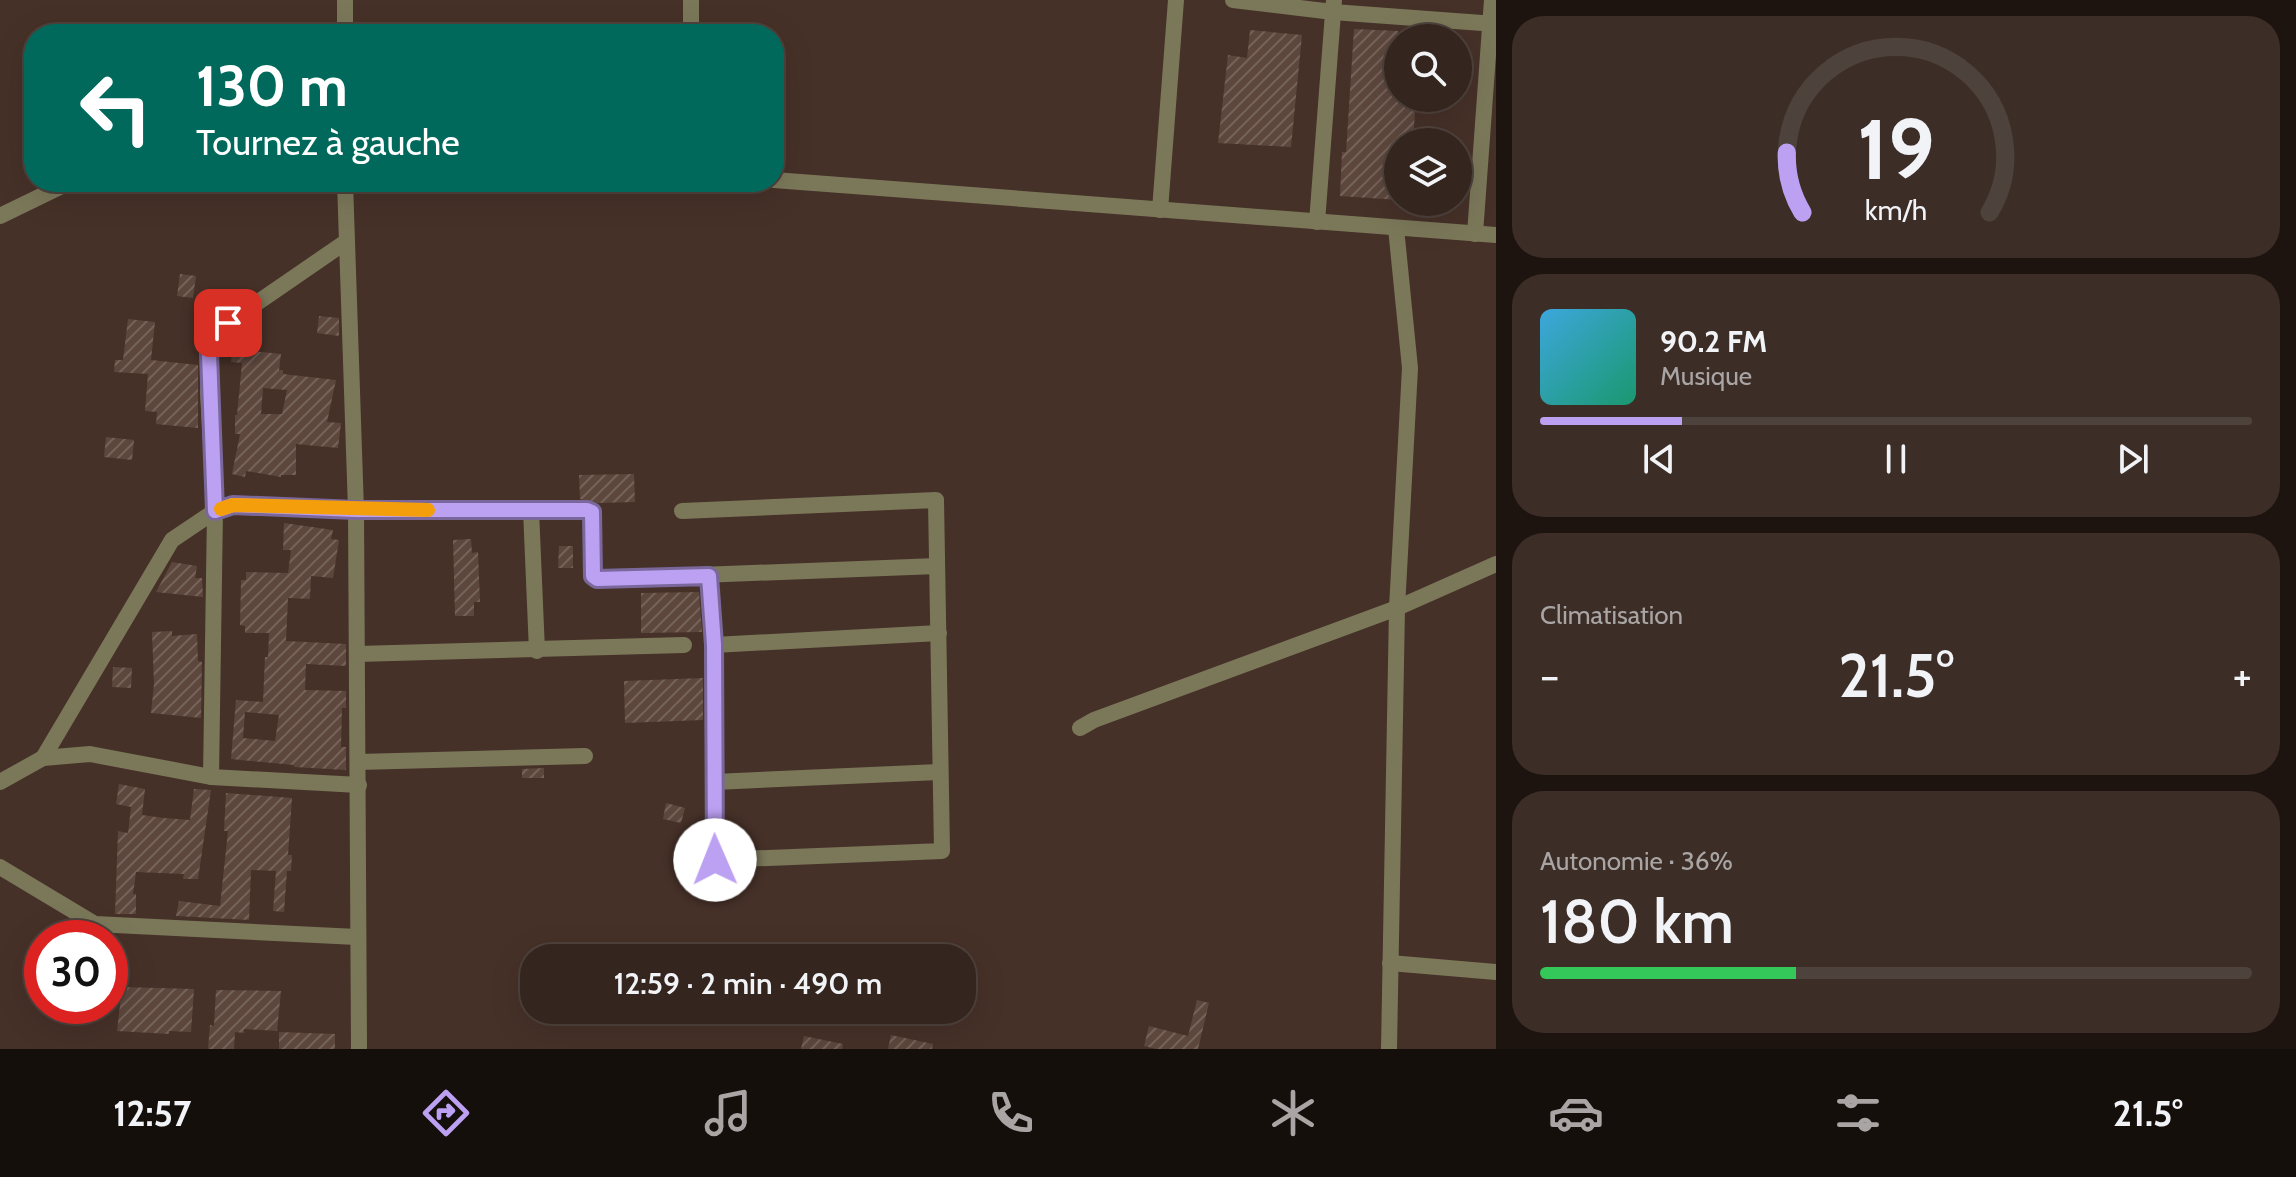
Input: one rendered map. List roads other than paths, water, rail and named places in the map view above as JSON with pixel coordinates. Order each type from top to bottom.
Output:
[{"type":"street","points":[[345,0],[345,24]]},
{"type":"street","points":[[691,0],[691,24]]},
{"type":"street","points":[[1160,210],[1176,0]]},
{"type":"street","points":[[1233,0],[1334,6],[1493,24]]},
{"type":"street","points":[[1475,234],[1493,24],[1492,0]]},
{"type":"street","points":[[1317,222],[1334,6]]},
{"type":"street","points":[[784,181],[1496,235]]},
{"type":"street","points":[[0,216],[49,192]]},
{"type":"street","points":[[345,192],[356,510],[359,1049]]},
{"type":"street","points":[[1389,1049],[1397,608],[1410,368],[1396,228]]},
{"type":"street","points":[[211,777],[215,511],[209,354],[228,323],[347,241]]},
{"type":"street","points":[[682,511],[936,500],[942,851],[715,860],[714,645],[709,576]]},
{"type":"street","points":[[43,758],[172,540],[215,511],[233,505],[356,510],[587,510],[592,512],[593,576],[597,579],[937,566]]},
{"type":"street","points":[[531,510],[537,651]]},
{"type":"street","points":[[1080,728],[1094,720],[1397,608],[1496,564]]},
{"type":"street","points":[[714,645],[939,633]]},
{"type":"street","points":[[357,654],[684,645]]},
{"type":"street","points":[[0,782],[43,758],[90,754],[211,777],[359,785]]},
{"type":"street","points":[[358,762],[585,756]]},
{"type":"street","points":[[714,782],[939,772]]},
{"type":"street","points":[[0,867],[95,924],[357,937]]},
{"type":"street","points":[[1390,963],[1496,972]]}]
